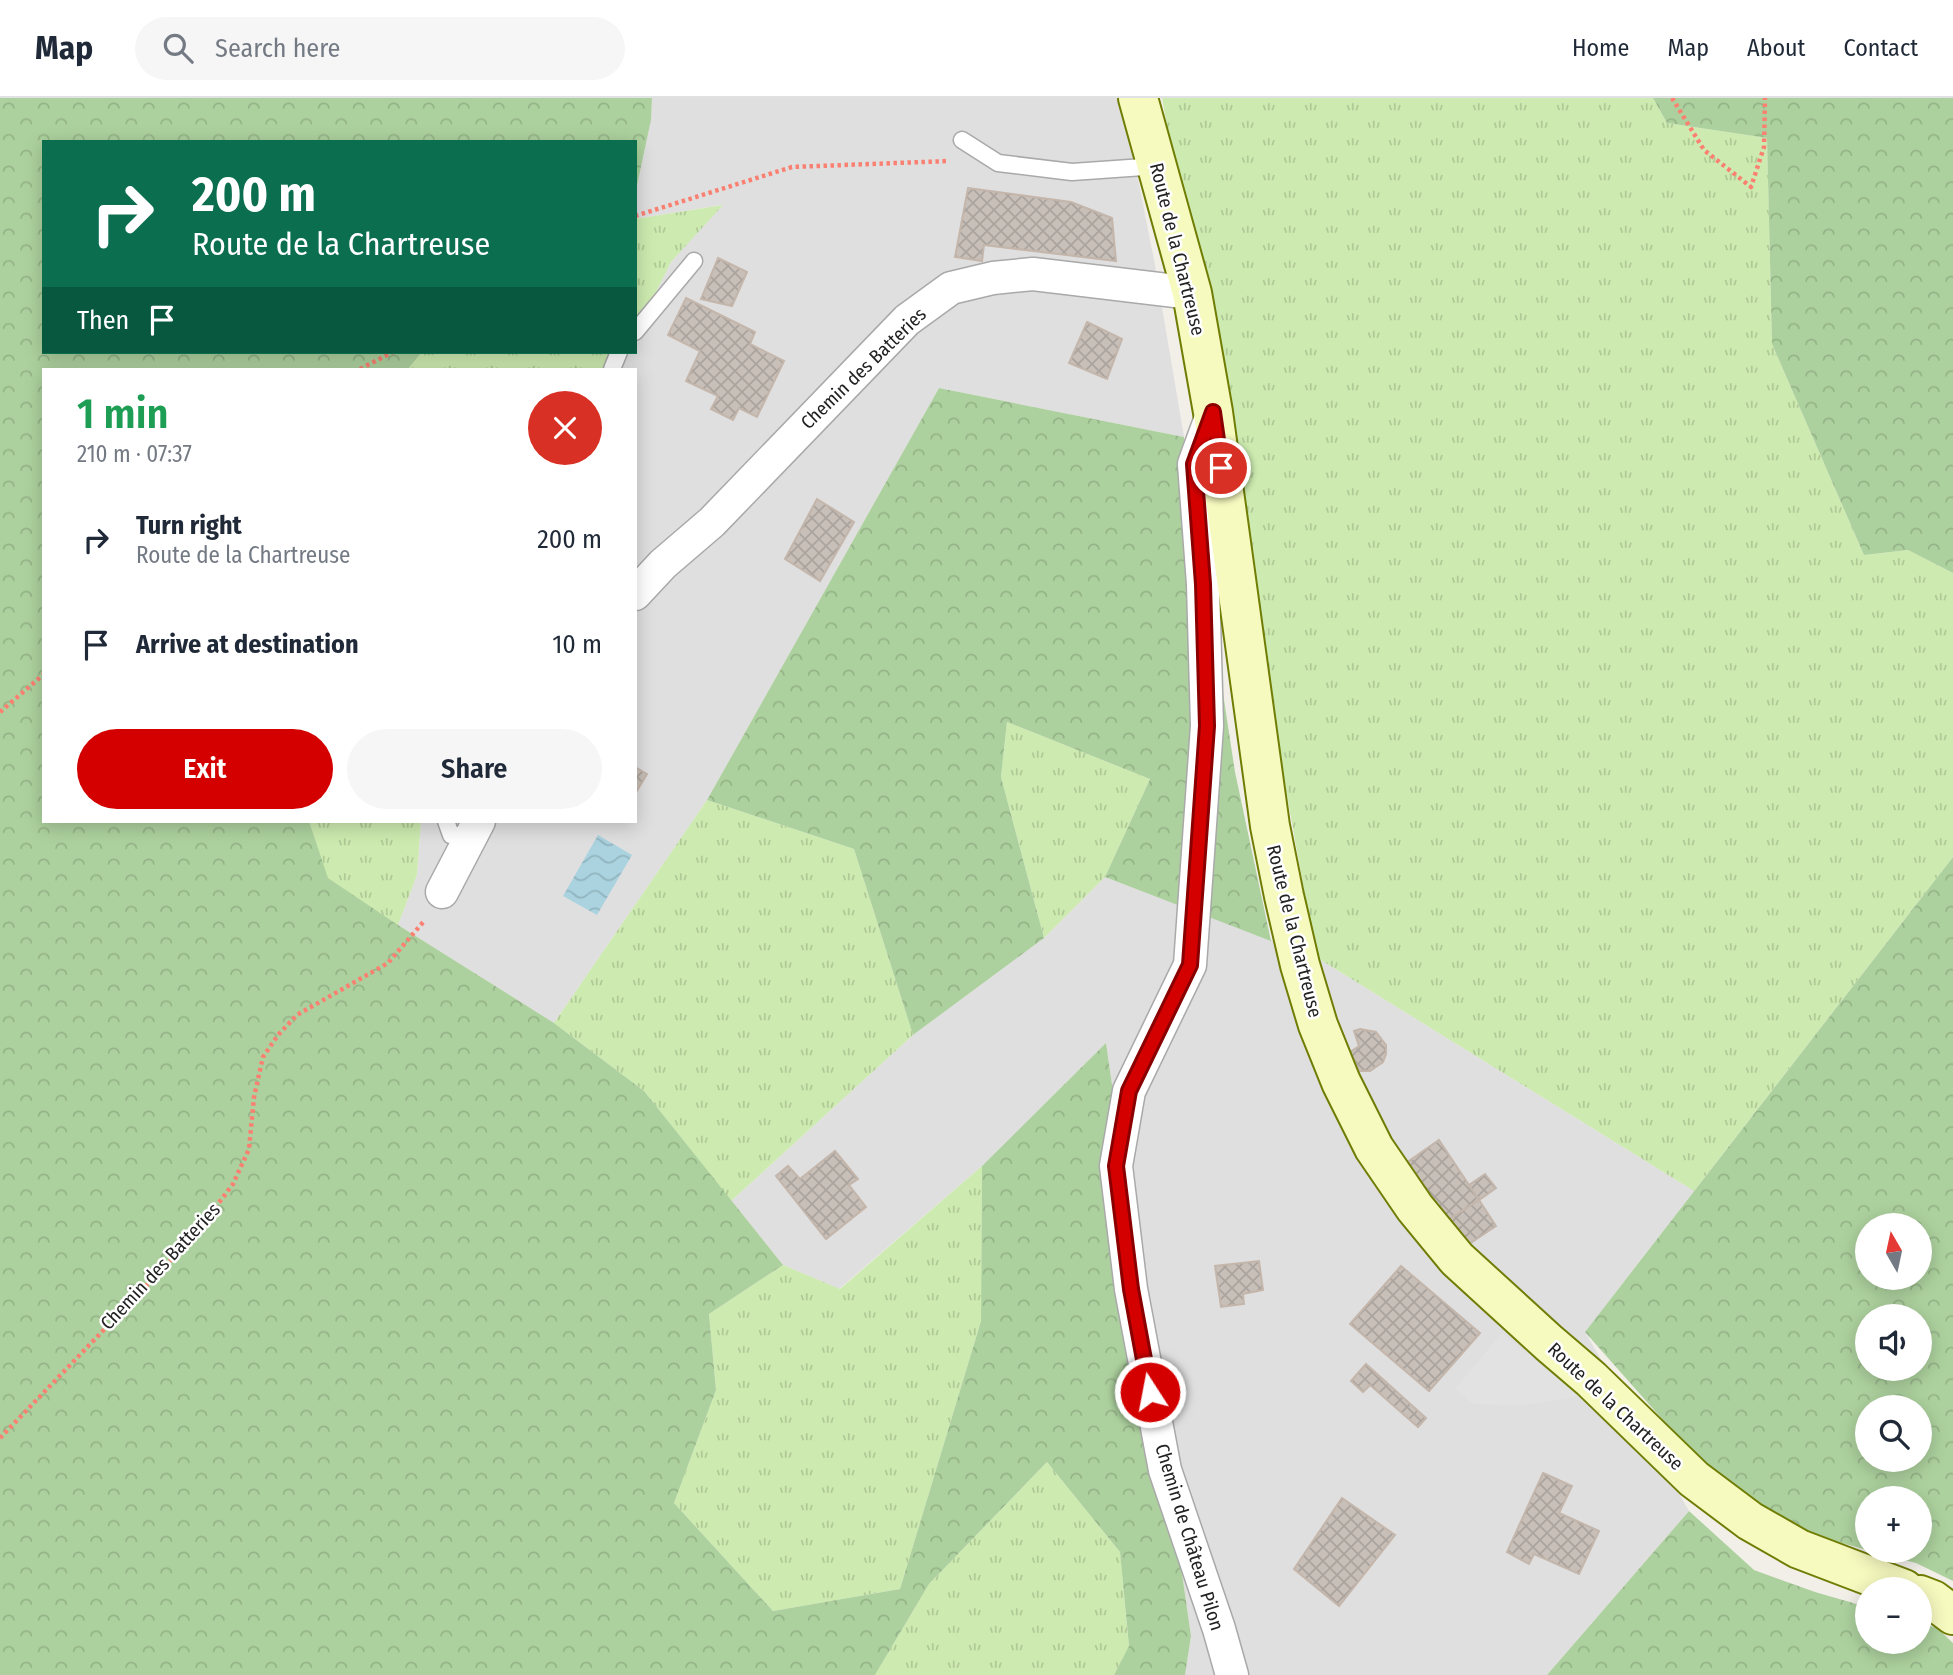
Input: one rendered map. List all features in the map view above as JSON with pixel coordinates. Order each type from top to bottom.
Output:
[{"type":"main road","name":"Route de la Chartreuse","points":[[1138,98],[1192,293],[1213,412],[1270,826],[1284,896],[1300,965],[1318,1025],[1341,1082],[1374,1148],[1415,1208],[1457,1259],[1601,1388],[1694,1479],[1750,1521],[1799,1549],[1872,1577]]},
{"type":"main road","points":[[1932,1600],[1953,1615]]},
{"type":"street","name":"Chemin des Batteries","points":[[637,592],[663,564],[712,522],[907,320],[951,288],[993,278],[1033,274],[1192,293]]},
{"type":"street","name":"Chemin de Château Pilon","points":[[1213,412],[1194,464],[1203,584],[1207,726],[1190,965],[1129,1091],[1116,1166],[1131,1289],[1165,1470],[1232,1675]]},
{"type":"street","points":[[442,892],[465,825]]},
{"type":"lane","points":[[962,140],[998,163],[1072,172],[1158,166]]},
{"type":"lane","points":[[637,330],[694,261]]},
{"type":"path","points":[[1672,98],[1704,150],[1751,187],[1764,147],[1765,98]]},
{"type":"path","points":[[637,215],[792,167],[933,160],[998,163]]},
{"type":"path","points":[[362,368],[389,354]]},
{"type":"path","points":[[0,712],[42,676]]},
{"type":"path","name":"Chemin des Batteries","points":[[0,1438],[194,1236],[233,1184],[249,1149],[254,1097],[263,1057],[278,1035],[297,1015],[388,963],[418,930],[442,892]]},
{"type":"shaded area","points":[[652,98],[1122,98],[1154,260],[1184,437],[939,388],[707,800],[554,1023],[398,925],[417,875],[421,823],[637,823],[637,368],[619,368],[626,354],[637,354],[637,330],[671,262],[722,205],[637,219],[637,186],[651,120]]},
{"type":"shaded area","points":[[1105,877],[1316,957],[1694,1191],[1585,1332],[1689,1511],[1547,1675],[1185,1675],[1191,1636],[1106,1043],[982,1166],[839,1289],[783,1265],[731,1201],[913,1035],[1044,938]]},
{"type":"shaded area","points":[[1502,1333],[1579,1396],[1521,1406],[1473,1404],[1455,1389]]},
{"type":"green space","points":[[0,98],[652,98],[651,120],[637,186],[637,140],[42,140],[42,354],[420,354],[409,368],[42,368],[42,823],[310,823],[328,878],[554,1023],[644,1091],[783,1265],[709,1314],[716,1390],[674,1503],[773,1611],[900,1589],[981,1321],[982,1166],[1106,1043],[1191,1636],[1185,1675],[1114,1675],[1129,1646],[1120,1552],[1047,1462],[929,1584],[875,1675],[0,1675]]},
{"type":"green space","points":[[1162,98],[1653,98],[1667,123],[1767,138],[1772,344],[1864,555],[1908,550],[1953,573],[1953,857],[1694,1191],[1316,957]]},
{"type":"green space","points":[[1653,98],[1953,98],[1953,573],[1908,550],[1864,555],[1772,344],[1767,138],[1667,123]]},
{"type":"green space","points":[[723,205],[671,262],[637,330],[637,219]]},
{"type":"green space","points":[[420,354],[626,354],[619,368],[409,368]]},
{"type":"green space","points":[[939,388],[1184,437],[1235,772],[1271,941],[1105,877],[1150,779],[1007,722],[1001,777],[1044,938],[913,1035],[854,849],[707,800]]},
{"type":"green space","points":[[1007,722],[1150,779],[1105,877],[1044,938],[1001,777]]},
{"type":"green space","points":[[707,800],[854,849],[913,1035],[731,1201],[644,1091],[554,1023]]},
{"type":"green space","points":[[310,823],[421,823],[417,875],[398,925],[327,878]]},
{"type":"green space","points":[[1953,857],[1953,1581],[1916,1563],[1932,1563],[1932,1486],[1855,1486],[1855,1547],[1787,1528],[1709,1472],[1585,1332]]},
{"type":"green space","points":[[982,1166],[981,1321],[900,1589],[773,1611],[674,1503],[716,1390],[709,1314],[783,1265],[840,1289]]},
{"type":"green space","points":[[1047,1462],[1120,1552],[1129,1647],[1114,1675],[875,1675],[929,1584]]},
{"type":"green space","points":[[1689,1511],[1754,1570],[1855,1604],[1855,1654],[1932,1654],[1932,1627],[1953,1643],[1953,1675],[1547,1675]]},
{"type":"water","points":[[598,835],[632,855],[597,915],[563,896]]},
{"type":"building","points":[[968,188],[1071,202],[1112,218],[1116,261],[984,245],[982,261],[955,257]]},
{"type":"building","points":[[718,258],[747,272],[732,306],[701,299]]},
{"type":"building","points":[[686,298],[755,332],[750,344],[784,361],[757,417],[739,408],[733,420],[711,409],[718,396],[686,381],[700,351],[668,335]]},
{"type":"building","points":[[1087,322],[1122,339],[1107,379],[1069,363]]},
{"type":"building","points":[[817,499],[854,522],[820,581],[785,559]]},
{"type":"building","points":[[637,768],[647,774],[637,791]]},
{"type":"building","points":[[1360,1029],[1376,1032],[1386,1045],[1383,1062],[1370,1071],[1359,1071],[1350,1052],[1359,1046],[1354,1031]]},
{"type":"building","points":[[1439,1140],[1479,1200],[1445,1222],[1406,1163]]},
{"type":"building","points":[[835,1151],[858,1179],[849,1185],[866,1207],[826,1239],[776,1176],[788,1166],[800,1179]]},
{"type":"building","points":[[1485,1174],[1496,1188],[1479,1200],[1469,1185]]},
{"type":"building","points":[[1479,1200],[1496,1226],[1463,1248],[1445,1222]]},
{"type":"building","points":[[1259,1261],[1263,1290],[1243,1294],[1244,1304],[1221,1307],[1215,1266]]},
{"type":"building","points":[[1401,1266],[1480,1333],[1429,1391],[1350,1324]]},
{"type":"building","points":[[1366,1364],[1426,1418],[1418,1427],[1370,1385],[1363,1392],[1351,1381]]},
{"type":"building","points":[[1543,1473],[1572,1486],[1559,1513],[1599,1531],[1579,1574],[1534,1554],[1529,1564],[1507,1552]]},
{"type":"building","points":[[1342,1498],[1395,1535],[1339,1606],[1294,1569]]},
{"type":"route","points":[[1150,1392],[1131,1289],[1116,1166],[1129,1091],[1190,965],[1207,726],[1203,584],[1194,464],[1213,412],[1221,468]]}]
